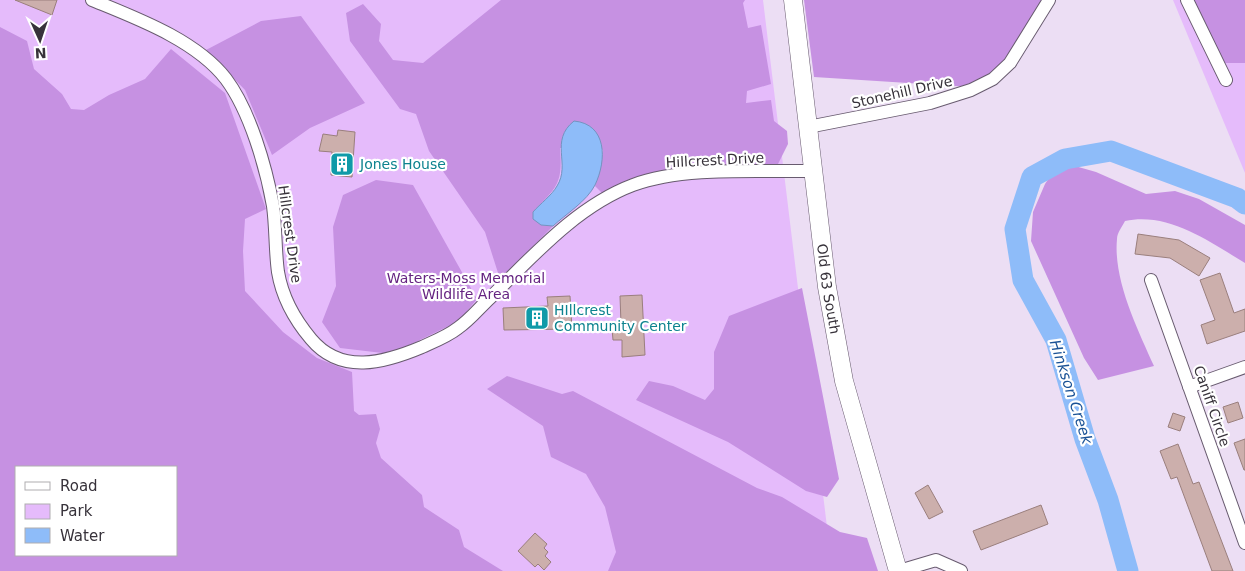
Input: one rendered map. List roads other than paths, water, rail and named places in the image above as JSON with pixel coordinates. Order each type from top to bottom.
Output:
[{"type":"main road","name":"Old 63 South","points":[[793,0],[827,287],[844,381],[899,571]]},
{"type":"street","name":"Hillcrest Drive","points":[[92,0],[153,25],[204,57],[226,79],[254,136],[265,167],[273,209],[279,278],[289,307],[305,332],[319,349],[337,359],[357,363],[376,363],[405,354],[458,329],[554,237],[594,205],[633,185],[669,177],[699,174],[814,171]]},
{"type":"street","name":"Stonehill Drive","points":[[808,127],[930,104],[972,90],[993,79],[1010,63],[1049,0]]},
{"type":"street","points":[[1187,0],[1226,80]]},
{"type":"street","name":"Caniff Circle","points":[[1150,280],[1244,539]]},
{"type":"street","points":[[1189,387],[1245,367]]},
{"type":"street","points":[[899,571],[936,560],[961,571]]},
{"type":"water","points":[[574,121],[585,124],[593,129],[598,136],[602,155],[599,175],[591,191],[576,207],[553,226],[541,225],[533,219],[533,212],[555,189],[561,178],[561,145],[563,136]]},
{"type":"waterway","name":"Hinkson Creek","points":[[1128,571],[1108,500],[1085,439],[1056,340],[1023,280],[1015,229],[1032,177],[1065,159],[1111,151],[1237,198],[1245,204]]},
{"type":"place","name":"Jones House","points":[[342,164]]},
{"type":"place","name":"HIllcrest Community Center","points":[[537,318]]},
{"type":"park label","name":"Waters-Moss Memorial Wildlife Area","points":[[466,286]]}]
